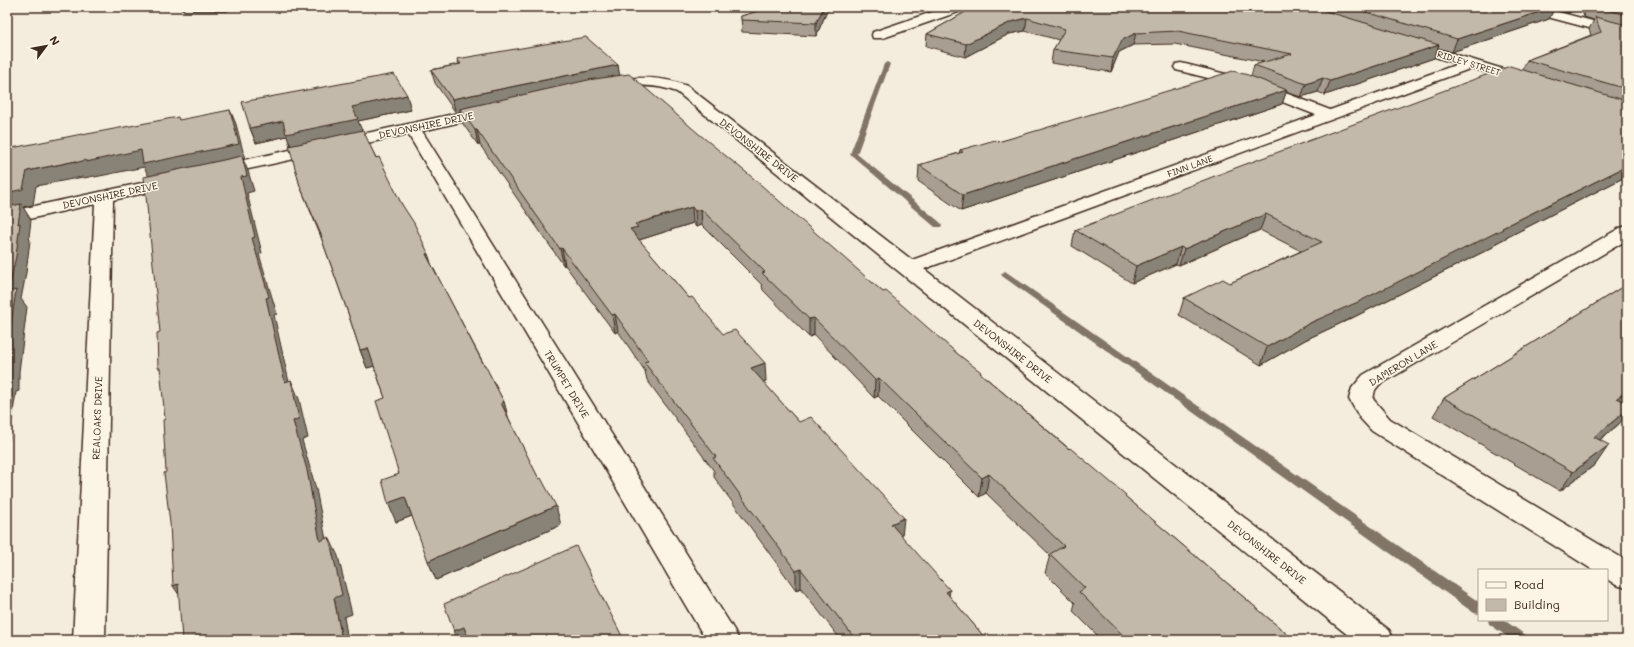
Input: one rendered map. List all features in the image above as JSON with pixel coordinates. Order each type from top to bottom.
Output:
[{"type":"street","points":[[878,35],[912,25],[934,14],[960,7]]},
{"type":"street","points":[[1525,7],[1627,34]]},
{"type":"street","name":"RIDLEY STREET","points":[[1395,40],[1538,85]]},
{"type":"street","name":"FINN LANE","points":[[908,268],[1471,64]]},
{"type":"street","points":[[1181,67],[1249,84],[1329,116]]},
{"type":"street","name":"DEVONSHIRE DRIVE","points":[[588,90],[630,81],[645,80],[670,84],[682,90],[1378,640]]},
{"type":"street","name":"DEVONSHIRE DRIVE","points":[[7,218],[512,107]]},
{"type":"street","name":"TRUMPET DRIVE","points":[[412,128],[723,640]]},
{"type":"street","name":"REALOAKS DRIVE","points":[[89,640],[104,196]]},
{"type":"street","name":"DAMERON LANE","points":[[1627,232],[1371,380],[1364,388],[1361,399],[1369,412],[1381,425],[1627,576]]},
{"type":"lane","points":[[186,7],[227,7]]},
{"type":"building","points":[[772,7],[824,7],[816,23],[741,20],[741,16]]},
{"type":"building","points":[[974,7],[1312,7],[1439,45],[1330,81],[1323,78],[1306,84],[1254,65],[1292,54],[1178,31],[1136,33],[1122,40],[1113,58],[1053,50],[1065,29],[1027,18],[1011,22],[966,44],[927,34]]},
{"type":"building","points":[[1349,7],[1555,7],[1457,39]]},
{"type":"building","points":[[1597,7],[1627,7],[1627,15]]},
{"type":"building","points":[[1595,17],[1627,25],[1627,89],[1527,60],[1601,32]]},
{"type":"building","points":[[586,37],[618,65],[452,99],[431,70],[461,64],[457,59]]},
{"type":"building","points":[[1510,66],[1627,101],[1627,166],[1358,302],[1312,322],[1267,347],[1184,298],[1223,279],[1230,283],[1322,242],[1266,214],[1184,249],[1181,247],[1136,266],[1075,230],[1238,167]]},
{"type":"building","points":[[1233,71],[1248,75],[1287,90],[963,195],[919,165],[963,152],[960,150],[995,140],[998,142]]},
{"type":"building","points":[[394,74],[407,95],[352,107],[358,119],[286,134],[283,121],[250,128],[242,102]]},
{"type":"building","points":[[629,74],[753,178],[883,292],[886,291],[1069,449],[1070,448],[1126,495],[1125,496],[1294,640],[1128,640],[1079,592],[1085,588],[1050,554],[1064,546],[989,474],[982,478],[879,378],[875,380],[814,318],[809,319],[762,273],[765,272],[701,209],[695,211],[692,207],[635,224],[638,227],[630,229],[689,298],[692,297],[723,334],[735,330],[765,363],[751,368],[799,422],[811,417],[904,518],[891,524],[950,590],[946,592],[987,640],[856,640],[801,569],[796,571],[713,458],[716,457],[644,362],[648,361],[615,314],[612,315],[562,248],[560,249],[477,130],[475,130],[460,109],[588,80]]},
{"type":"building","points":[[230,110],[239,144],[143,164],[141,150],[86,162],[86,160],[75,163],[76,161],[27,171],[23,189],[7,193],[7,149],[178,117],[179,120]]},
{"type":"building","points":[[363,130],[376,158],[379,157],[401,203],[414,223],[428,253],[426,254],[504,402],[501,403],[539,479],[541,478],[556,506],[428,561],[405,497],[388,503],[382,480],[399,474],[376,401],[385,398],[368,348],[360,350],[322,237],[300,186],[289,146]]},
{"type":"building","points":[[242,156],[247,176],[241,177],[255,237],[252,238],[269,297],[266,298],[285,382],[291,380],[299,419],[293,421],[307,470],[320,541],[329,537],[342,595],[334,598],[342,640],[182,640],[178,584],[173,586],[170,523],[164,473],[166,472],[163,420],[165,419],[160,368],[158,368],[157,333],[160,332],[144,177]]},
{"type":"building","points":[[21,204],[16,256],[8,292],[16,290],[7,352],[7,207]]},
{"type":"building","points":[[1627,284],[1627,391],[1617,398],[1627,403],[1627,410],[1594,437],[1609,445],[1573,472],[1444,398]]},
{"type":"building","points":[[576,546],[624,640],[469,640],[464,627],[454,631],[444,604]]},
{"type":"waterway","points":[[887,64],[853,154],[938,225]]},
{"type":"waterway","points":[[1005,274],[1478,608]]},
{"type":"waterway","points":[[1495,621],[1522,640]]}]
